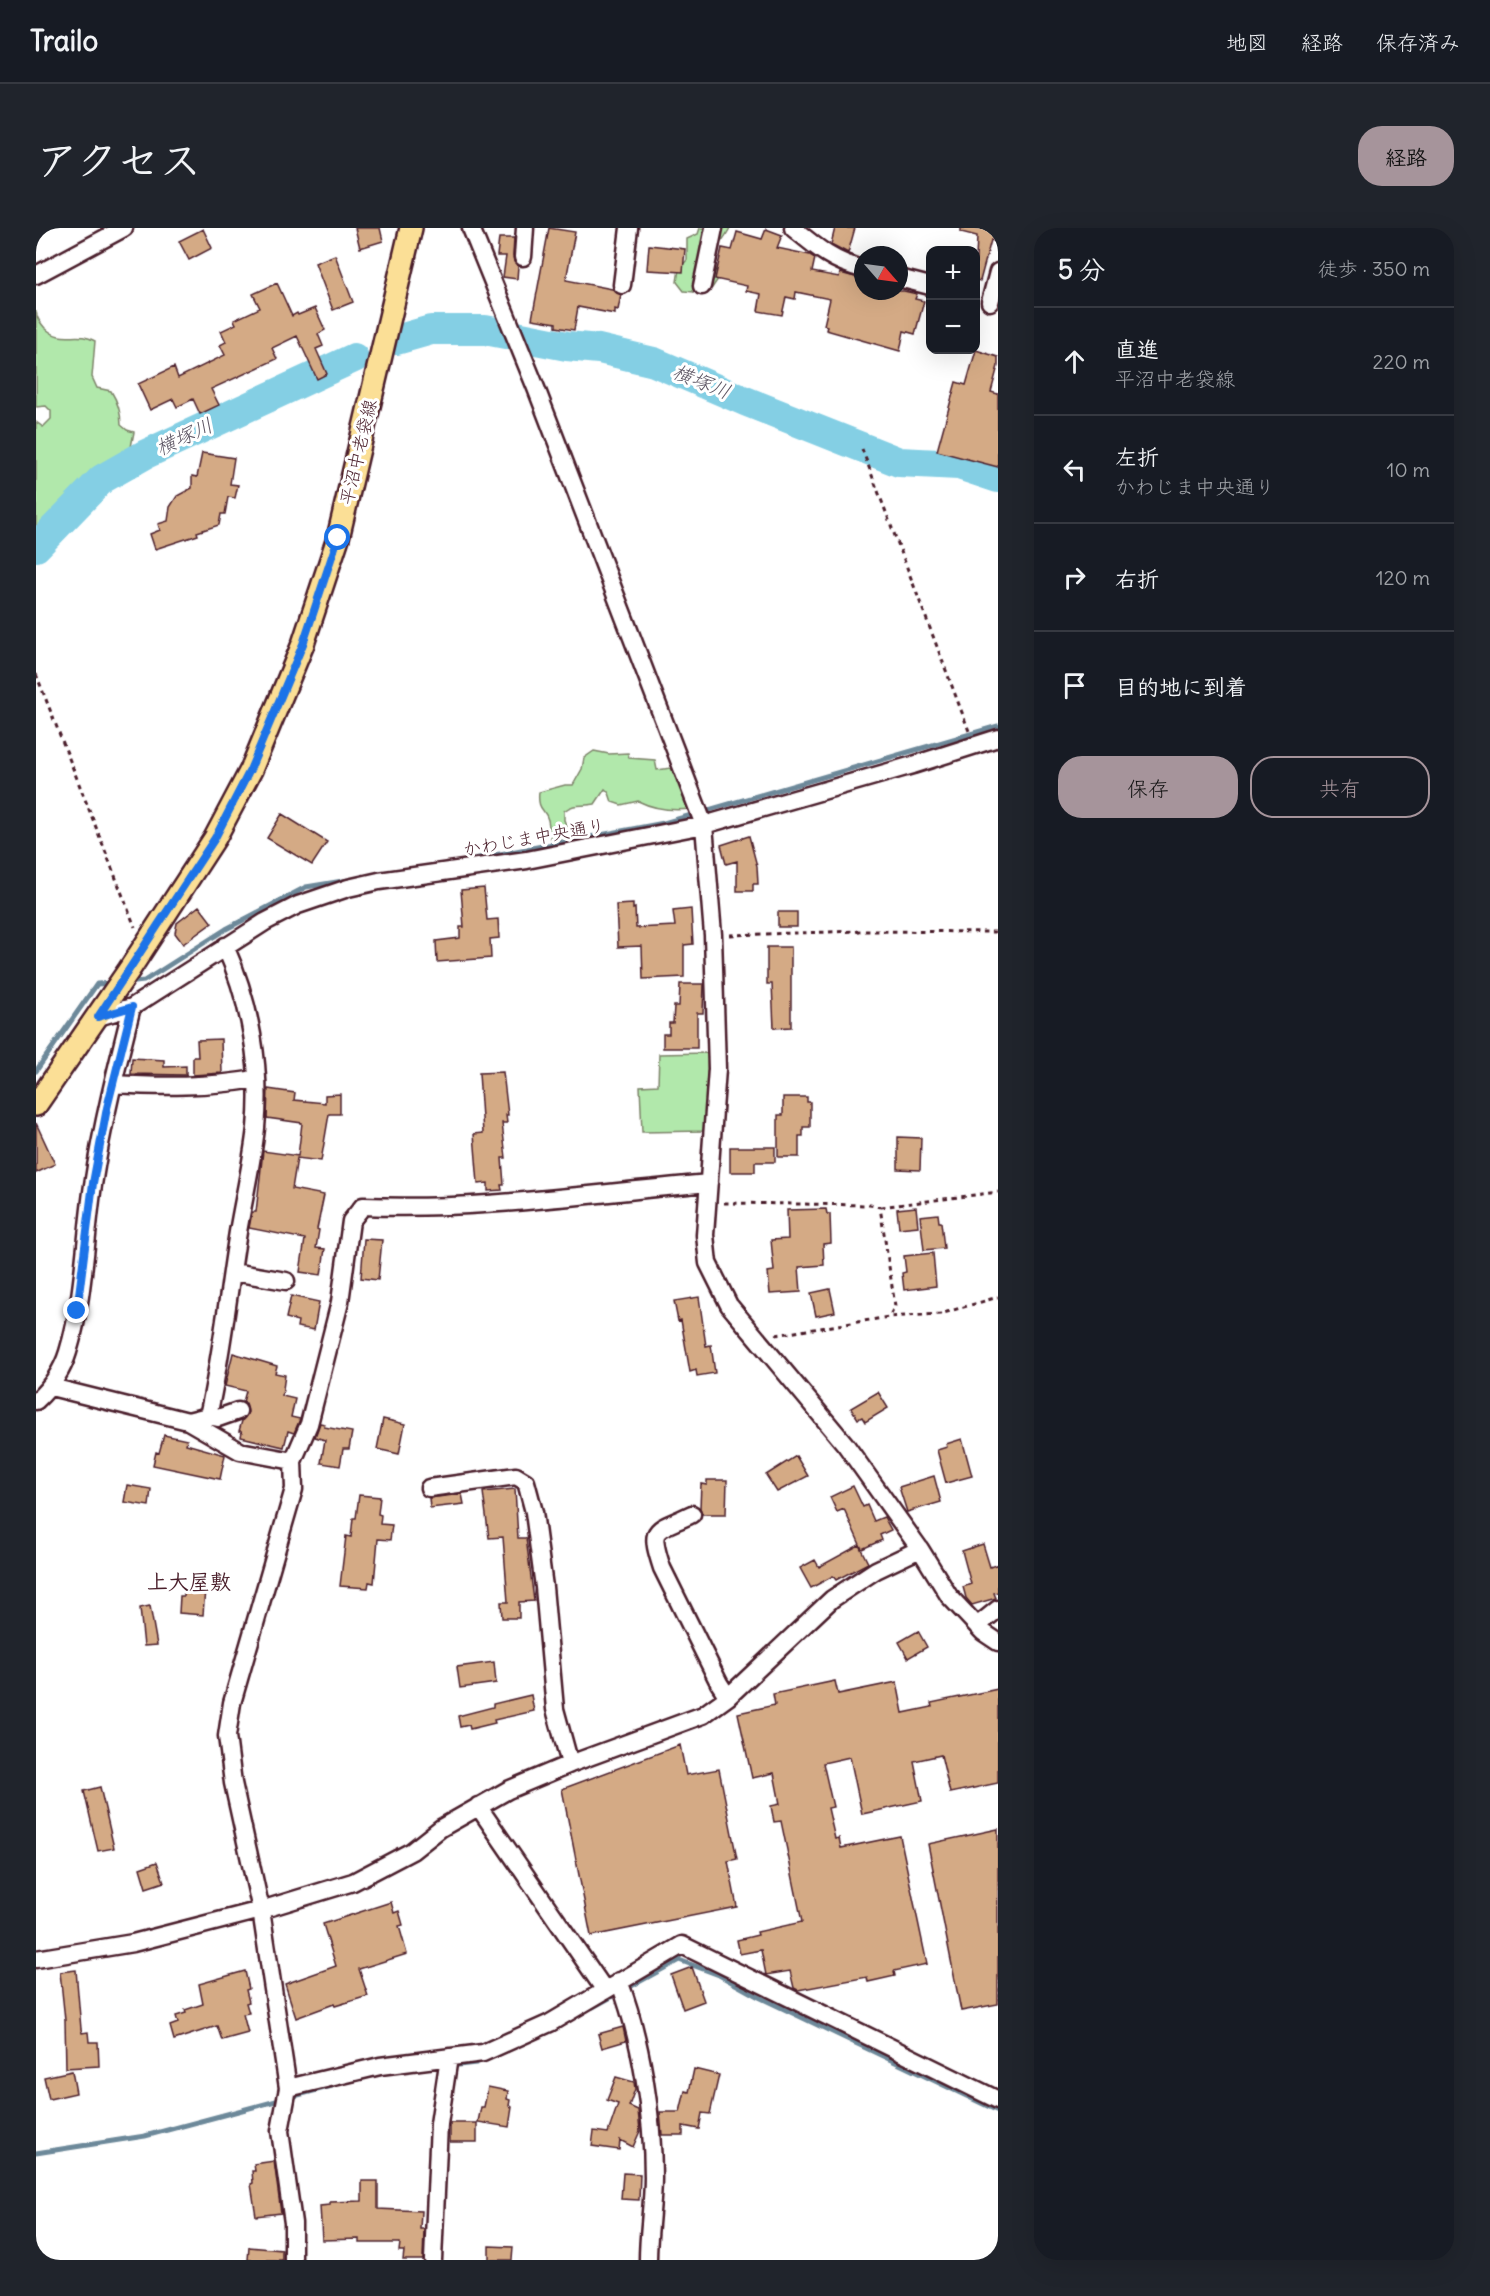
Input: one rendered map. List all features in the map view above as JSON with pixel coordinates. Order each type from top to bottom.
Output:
[{"type":"main road","name":"平沼中老袋線","points":[[36,1105],[98,1017],[215,838],[250,770],[303,644],[338,538],[411,228]]},
{"type":"street","points":[[36,275],[124,228]]},
{"type":"street","points":[[471,228],[536,388],[704,825],[714,935],[717,1069],[705,1235],[708,1263],[729,1305],[845,1444],[920,1549],[949,1596],[976,1626],[998,1642]]},
{"type":"street","points":[[523,257],[525,228]]},
{"type":"street","points":[[622,285],[630,228]]},
{"type":"street","points":[[702,286],[714,228]]},
{"type":"street","points":[[793,228],[818,250],[854,267]]},
{"type":"street","points":[[988,301],[998,272]]},
{"type":"street","points":[[908,280],[926,285]]},
{"type":"street","name":"かわじま中央通り","points":[[98,1017],[132,1007],[225,946],[298,905],[348,888],[379,881],[527,861],[704,825],[998,738]]},
{"type":"street","points":[[208,1416],[218,1372],[256,1127],[256,1079],[247,1011],[225,946]]},
{"type":"street","points":[[36,1401],[51,1387],[68,1353],[77,1311],[93,1183],[113,1084],[132,1007]]},
{"type":"street","points":[[113,1084],[171,1088],[221,1085],[256,1079]]},
{"type":"street","points":[[293,2260],[292,2223],[280,2132],[288,2088],[261,1910],[233,1783],[227,1736],[231,1703],[294,1489],[293,1461],[309,1424],[340,1302],[351,1221],[363,1206],[396,1208],[480,1204],[709,1183]]},
{"type":"street","points":[[233,1272],[286,1281]]},
{"type":"street","points":[[51,1387],[188,1421],[240,1451],[293,1461]]},
{"type":"street","points":[[188,1421],[208,1416],[218,1418],[238,1411]]},
{"type":"street","points":[[429,1488],[516,1476],[526,1482],[534,1512],[544,1587],[555,1709],[570,1764]]},
{"type":"street","points":[[692,1514],[658,1530],[654,1538],[656,1550],[662,1568],[728,1697]]},
{"type":"street","points":[[36,1959],[133,1943],[261,1910],[353,1882],[412,1851],[441,1828],[508,1790],[570,1764],[703,1715],[728,1697],[832,1599],[876,1570],[920,1549]]},
{"type":"street","points":[[976,1626],[998,1609]]},
{"type":"street","points":[[478,1806],[604,1989]]},
{"type":"street","points":[[288,2088],[380,2066],[483,2053],[550,2023],[604,1989],[682,1945],[998,2100]]},
{"type":"street","points":[[619,1981],[637,2041],[652,2139],[653,2179],[648,2260]]},
{"type":"street","points":[[432,2260],[439,2124],[449,2057]]},
{"type":"path","points":[[862,448],[974,744]]},
{"type":"path","points":[[36,674],[144,948]]},
{"type":"path","points":[[714,935],[862,931],[998,932]]},
{"type":"path","points":[[707,1203],[880,1207],[998,1191]]},
{"type":"path","points":[[880,1207],[895,1306],[889,1317]]},
{"type":"path","points":[[759,1340],[889,1317],[940,1314],[998,1296]]},
{"type":"green space","points":[[700,228],[730,228],[711,259],[718,279],[712,288],[694,292],[684,291],[677,282],[679,269],[687,260],[687,239],[698,234]]},
{"type":"green space","points":[[36,311],[40,322],[52,333],[58,336],[82,337],[95,341],[92,377],[97,388],[111,391],[119,407],[121,425],[134,432],[131,447],[133,452],[137,453],[137,463],[132,466],[122,465],[122,476],[85,505],[67,531],[59,535],[45,555],[36,557],[36,422],[43,427],[51,419],[51,411],[46,406],[36,407]]},
{"type":"green space","points":[[594,751],[609,754],[628,753],[629,758],[655,760],[657,770],[671,768],[675,777],[682,775],[691,809],[664,809],[638,801],[621,805],[612,802],[605,789],[595,804],[575,806],[564,811],[564,820],[571,837],[552,840],[547,816],[539,803],[539,792],[573,785],[582,769],[584,758]]},
{"type":"green space","points":[[708,1053],[705,1131],[642,1132],[640,1086],[658,1085],[659,1054]]},
{"type":"building","points":[[355,228],[380,228],[383,241],[360,248]]},
{"type":"building","points":[[549,228],[575,232],[566,280],[612,289],[621,295],[615,314],[578,307],[574,330],[556,327],[556,323],[532,319]]},
{"type":"building","points":[[835,228],[855,228],[848,253],[831,244]]},
{"type":"building","points":[[961,228],[998,228],[998,242],[991,240],[980,281],[980,246],[977,246],[977,236],[961,232]]},
{"type":"building","points":[[203,229],[212,248],[189,260],[179,241]]},
{"type":"building","points":[[766,229],[782,235],[777,248],[815,258],[812,272],[839,277],[840,273],[854,277],[854,300],[908,300],[908,292],[917,294],[915,299],[924,301],[915,334],[904,331],[900,351],[826,330],[827,326],[824,325],[830,299],[796,292],[795,299],[786,297],[782,315],[758,311],[761,294],[746,291],[747,286],[715,279],[722,248],[732,250],[737,232],[762,239]]},
{"type":"building","points":[[499,238],[514,238],[513,256],[518,266],[517,279],[503,277],[506,256],[497,256]]},
{"type":"building","points":[[649,245],[685,249],[683,272],[647,270]]},
{"type":"building","points":[[335,255],[353,302],[333,310],[315,263]]},
{"type":"building","points":[[277,283],[292,316],[315,308],[325,330],[318,334],[323,346],[316,349],[327,374],[317,379],[297,336],[272,348],[277,359],[211,389],[219,405],[200,414],[193,399],[177,407],[173,399],[150,410],[138,384],[174,367],[178,378],[225,355],[220,345],[226,342],[221,331],[236,324],[234,320],[260,308],[253,294]]},
{"type":"building","points":[[980,351],[998,357],[991,392],[998,394],[998,467],[937,451],[956,382],[966,385],[975,354],[980,354]]},
{"type":"building","points":[[202,453],[234,458],[230,484],[238,485],[235,498],[228,497],[225,514],[221,514],[219,525],[197,532],[198,535],[155,549],[150,534],[160,530],[158,524],[168,521],[170,507],[177,496],[192,488],[192,476],[197,477]]},
{"type":"building","points":[[282,814],[327,842],[312,865],[267,838]]},
{"type":"building","points":[[749,836],[757,866],[758,884],[753,884],[753,891],[737,891],[737,861],[726,864],[721,845]]},
{"type":"building","points":[[484,888],[487,920],[498,919],[499,938],[490,939],[491,958],[437,962],[436,941],[460,938],[460,927],[464,927],[461,890]]},
{"type":"building","points":[[633,904],[636,928],[675,926],[673,911],[691,909],[693,944],[684,945],[684,977],[643,979],[642,946],[618,947],[616,905]]},
{"type":"building","points":[[199,906],[212,923],[183,944],[175,933],[177,923]]},
{"type":"building","points":[[778,912],[797,912],[797,927],[778,927]]},
{"type":"building","points":[[767,947],[791,947],[791,1027],[774,1028],[772,984],[767,984]]},
{"type":"building","points":[[680,984],[704,984],[703,1013],[697,1013],[697,1048],[663,1048],[663,1034],[669,1034],[669,1023],[673,1023],[674,1006],[679,1006]]},
{"type":"building","points":[[221,1039],[222,1073],[193,1075],[193,1057],[198,1057],[197,1040]]},
{"type":"building","points":[[132,1058],[164,1060],[164,1067],[186,1066],[186,1075],[131,1074]]},
{"type":"building","points":[[503,1072],[508,1115],[506,1115],[507,1123],[502,1123],[506,1158],[502,1158],[504,1185],[501,1185],[502,1190],[488,1191],[488,1183],[478,1184],[474,1134],[483,1133],[479,1073]]},
{"type":"building","points":[[268,1089],[295,1093],[294,1100],[325,1103],[325,1095],[340,1094],[340,1114],[329,1114],[321,1161],[297,1158],[292,1189],[324,1195],[317,1229],[319,1230],[316,1248],[325,1249],[321,1275],[300,1272],[305,1239],[249,1228],[252,1212],[256,1212],[263,1151],[298,1156],[302,1123],[267,1118]]},
{"type":"building","points":[[783,1097],[807,1097],[807,1102],[810,1102],[810,1127],[803,1127],[803,1136],[799,1136],[799,1157],[778,1157],[778,1115],[783,1115]]},
{"type":"building","points":[[36,1123],[55,1164],[36,1173]]},
{"type":"building","points":[[898,1137],[921,1138],[920,1170],[898,1169]]},
{"type":"building","points":[[730,1147],[775,1147],[775,1162],[755,1162],[755,1172],[730,1172]]},
{"type":"building","points":[[916,1207],[918,1226],[899,1228],[897,1209]]},
{"type":"building","points":[[826,1209],[827,1214],[830,1214],[831,1243],[823,1244],[824,1265],[799,1267],[801,1292],[770,1294],[768,1272],[774,1271],[771,1240],[788,1239],[787,1210]]},
{"type":"building","points":[[938,1214],[944,1248],[924,1250],[920,1216]]},
{"type":"building","points":[[364,1239],[382,1240],[378,1280],[361,1278]]},
{"type":"building","points":[[933,1253],[936,1286],[904,1290],[902,1273],[906,1272],[904,1256]]},
{"type":"building","points":[[830,1289],[835,1312],[816,1316],[811,1293]]},
{"type":"building","points":[[291,1296],[319,1302],[314,1330],[297,1327],[298,1321],[286,1318]]},
{"type":"building","points":[[699,1297],[706,1346],[711,1345],[715,1373],[697,1376],[696,1370],[690,1372],[681,1320],[678,1321],[674,1301]]},
{"type":"building","points":[[233,1353],[277,1366],[275,1373],[285,1375],[282,1396],[295,1399],[291,1417],[300,1419],[294,1433],[288,1431],[284,1447],[241,1437],[242,1431],[239,1431],[248,1412],[246,1403],[243,1402],[246,1391],[225,1386]]},
{"type":"building","points":[[878,1392],[888,1408],[865,1422],[862,1417],[858,1419],[851,1408]]},
{"type":"building","points":[[383,1419],[405,1424],[399,1454],[377,1449]]},
{"type":"building","points":[[320,1423],[325,1424],[324,1427],[352,1432],[349,1449],[343,1449],[340,1466],[321,1463],[325,1440],[315,1437]]},
{"type":"building","points":[[164,1435],[187,1440],[186,1444],[225,1455],[220,1479],[153,1465]]},
{"type":"building","points":[[962,1439],[972,1476],[946,1483],[937,1450],[947,1447],[946,1444]]},
{"type":"building","points":[[796,1456],[808,1476],[777,1492],[766,1475]]},
{"type":"building","points":[[934,1476],[941,1502],[907,1512],[899,1487]]},
{"type":"building","points":[[707,1480],[727,1480],[726,1514],[702,1514],[701,1484],[707,1485]]},
{"type":"building","points":[[127,1485],[151,1489],[149,1506],[124,1502]]},
{"type":"building","points":[[853,1486],[863,1507],[867,1505],[874,1521],[884,1517],[891,1530],[880,1535],[882,1540],[862,1549],[844,1509],[837,1512],[830,1497]]},
{"type":"building","points":[[515,1489],[518,1538],[526,1538],[534,1601],[519,1602],[519,1618],[502,1618],[501,1602],[508,1602],[503,1537],[489,1538],[483,1492]]},
{"type":"building","points":[[462,1494],[464,1504],[430,1508],[429,1498]]},
{"type":"building","points":[[359,1495],[380,1497],[378,1514],[381,1515],[380,1524],[392,1525],[390,1540],[378,1539],[374,1583],[369,1582],[368,1588],[340,1586],[346,1536],[351,1537]]},
{"type":"building","points":[[983,1544],[990,1567],[998,1564],[998,1592],[994,1593],[996,1598],[972,1605],[966,1598],[963,1587],[971,1584],[962,1551]]},
{"type":"building","points":[[859,1545],[868,1563],[836,1580],[833,1576],[811,1588],[800,1568],[815,1560],[819,1567]]},
{"type":"building","points":[[184,1588],[205,1589],[203,1615],[179,1613],[180,1596],[184,1596]]},
{"type":"building","points":[[150,1606],[157,1645],[144,1646],[140,1608]]},
{"type":"building","points":[[918,1631],[927,1647],[908,1658],[899,1642]]},
{"type":"building","points":[[494,1662],[496,1683],[460,1688],[457,1667]]},
{"type":"building","points":[[835,1681],[838,1694],[897,1682],[903,1713],[932,1707],[931,1703],[998,1689],[998,1783],[950,1793],[941,1755],[914,1761],[922,1801],[862,1814],[850,1757],[823,1763],[833,1807],[828,1808],[835,1839],[839,1838],[841,1848],[900,1836],[927,1964],[894,1971],[895,1976],[868,1982],[867,1977],[798,1990],[794,1988],[790,1971],[766,1975],[761,1950],[740,1954],[737,1940],[758,1935],[757,1932],[802,1922],[781,1821],[774,1822],[771,1806],[780,1804],[774,1773],[752,1778],[738,1713],[775,1705],[773,1694]]},
{"type":"building","points":[[531,1695],[534,1711],[494,1720],[495,1723],[470,1729],[469,1725],[460,1727],[458,1716],[493,1707],[493,1704]]},
{"type":"building","points":[[680,1745],[686,1775],[719,1769],[737,1859],[728,1861],[737,1907],[591,1936],[562,1789]]},
{"type":"building","points":[[100,1787],[114,1848],[98,1851],[84,1791]]},
{"type":"building","points":[[998,1829],[998,2004],[961,2011],[928,1844]]},
{"type":"building","points":[[157,1862],[164,1882],[146,1888],[140,1868]]},
{"type":"building","points":[[391,1902],[394,1913],[399,1911],[403,1925],[399,1926],[407,1954],[359,1969],[368,1996],[335,2006],[334,2004],[296,2018],[285,1984],[336,1966],[323,1924]]},
{"type":"building","points":[[692,1967],[704,2001],[683,2009],[671,1975]]},
{"type":"building","points":[[76,1970],[81,2029],[82,2033],[88,2032],[89,2042],[98,2042],[99,2066],[66,2068],[65,2020],[60,1972]]},
{"type":"building","points":[[245,1971],[249,1989],[246,1990],[249,2002],[246,2003],[249,2013],[243,2014],[248,2033],[222,2040],[217,2026],[174,2040],[170,2026],[178,2023],[176,2016],[186,2013],[185,2010],[203,2004],[199,1984]]},
{"type":"building","points":[[623,2027],[626,2041],[602,2048],[598,2034]]},
{"type":"building","points":[[694,2069],[719,2075],[710,2114],[702,2113],[699,2129],[683,2126],[683,2135],[662,2135],[660,2112],[680,2112],[685,2091],[689,2092]]},
{"type":"building","points":[[72,2071],[76,2093],[49,2099],[44,2077]]},
{"type":"building","points":[[616,2077],[634,2082],[635,2089],[629,2106],[638,2110],[640,2131],[633,2147],[620,2140],[619,2150],[592,2146],[594,2131],[608,2133],[618,2104],[607,2100]]},
{"type":"building","points":[[488,2087],[508,2091],[507,2099],[510,2100],[509,2106],[512,2107],[509,2127],[478,2122]]},
{"type":"building","points":[[450,2123],[477,2123],[477,2142],[450,2142]]},
{"type":"building","points":[[274,2161],[281,2213],[256,2216],[251,2184],[253,2183],[252,2171],[255,2171],[254,2164]]},
{"type":"building","points":[[623,2173],[640,2174],[639,2200],[621,2199]]},
{"type":"building","points":[[362,2181],[378,2181],[378,2209],[421,2211],[420,2229],[424,2229],[423,2260],[403,2260],[404,2251],[399,2251],[400,2243],[359,2243],[359,2239],[322,2240],[320,2206],[330,2205],[330,2202],[362,2201]]},
{"type":"building","points":[[489,2246],[513,2247],[512,2260],[489,2260]]},
{"type":"building","points":[[249,2247],[282,2250],[282,2260],[248,2260]]},
{"type":"waterway","name":"横塚川","points":[[396,340],[431,330],[485,330],[567,346],[599,349],[654,362],[899,462],[959,465],[998,478]]},
{"type":"waterway","name":"横塚川","points":[[36,547],[102,479],[146,454],[354,358]]},
{"type":"waterway","points":[[468,860],[664,823],[998,726]]},
{"type":"waterway","points":[[127,983],[144,981],[226,929],[306,887],[349,880]]},
{"type":"waterway","points":[[36,1071],[97,984],[112,983]]},
{"type":"waterway","points":[[593,2007],[679,1960],[719,1975],[759,1997],[998,2111]]},
{"type":"waterway","points":[[450,2066],[476,2063],[485,2059]]},
{"type":"waterway","points":[[36,2153],[145,2136],[332,2086]]},
{"type":"district","name":"上大屋敷","points":[[189,1581]]},
{"type":"route","points":[[77,1311],[93,1183],[107,1108],[132,1007],[98,1017],[215,838],[250,770],[303,644],[338,538]]}]
